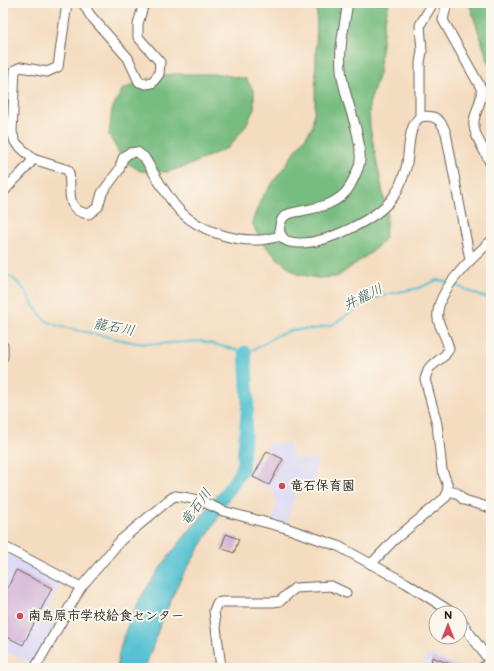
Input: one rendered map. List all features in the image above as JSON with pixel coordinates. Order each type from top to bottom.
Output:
[{"type":"street","points":[[67,3],[58,67],[47,72],[21,67],[15,70],[12,132],[15,142],[33,159],[68,170],[69,195],[72,203],[79,210],[89,214],[98,207],[102,193],[119,170],[123,158],[129,153],[137,152],[144,157],[181,212],[195,222],[213,232],[244,240],[258,240],[282,236]]},
{"type":"street","points":[[83,3],[90,15],[128,58],[139,82],[146,84],[152,83],[159,74],[160,62],[138,37],[138,24],[144,3]]},
{"type":"street","points":[[345,3],[347,8],[340,52],[341,70],[358,140],[360,162],[345,193],[324,206],[288,214],[282,218],[280,224],[282,236],[284,240],[303,243],[348,231],[387,202],[393,197],[400,185],[408,160],[411,129],[413,124],[420,117],[434,116],[440,120],[446,133],[470,260]]},
{"type":"street","points":[[420,117],[420,64],[422,51],[420,25],[433,3]]},
{"type":"street","points":[[447,3],[444,20],[482,88],[482,98],[474,121],[475,132],[487,154],[491,166]]},
{"type":"street","points":[[3,193],[10,183],[26,170],[33,159]]},
{"type":"street","points":[[371,564],[394,540],[446,497],[448,491],[442,470],[437,424],[425,379],[429,368],[445,355],[449,349],[438,320],[440,304],[451,282],[470,260],[491,241]]},
{"type":"street","points":[[3,346],[3,357]]},
{"type":"street","points":[[448,491],[457,493],[464,500],[491,508]]},
{"type":"street","points":[[35,668],[81,587],[121,540],[170,498],[175,496],[204,502],[223,511],[286,528],[338,546],[406,583],[440,605]]},
{"type":"street","points":[[3,546],[81,587]]},
{"type":"street","points":[[221,668],[214,611],[217,603],[280,601],[295,588],[330,586],[346,593]]},
{"type":"street","points":[[468,631],[491,662],[482,668]]},
{"type":"shaded area","name":"竜石保育園","points":[[269,443],[288,444],[296,460],[315,459],[317,461],[315,483],[299,481],[286,523],[272,520],[277,503],[272,490],[248,476],[254,459],[262,458]]},
{"type":"shaded area","points":[[3,551],[61,582],[47,610],[60,617],[33,664],[3,650]]},
{"type":"shaded area","points":[[426,655],[432,655],[462,668],[424,668]]},
{"type":"green space","points":[[317,3],[389,3],[384,23],[379,73],[369,105],[370,127],[387,214],[385,238],[373,251],[337,277],[317,278],[297,274],[276,257],[260,240],[252,222],[261,199],[312,128],[315,105]]},
{"type":"green space","points":[[469,3],[491,3],[491,70]]},
{"type":"green space","points":[[173,74],[219,74],[246,79],[254,91],[254,109],[245,127],[229,147],[190,165],[167,172],[140,171],[123,160],[109,135],[112,109],[122,90],[143,80]]},
{"type":"water","points":[[210,506],[222,511],[180,580],[159,628],[145,668],[117,668],[121,645],[139,601],[165,561]]},
{"type":"building","points":[[267,451],[283,459],[269,485],[253,477]]},
{"type":"building","points":[[226,534],[239,539],[234,553],[221,548]]},
{"type":"building","name":"南島原市学校給食センター","points":[[16,570],[52,588],[23,645],[3,635],[3,597]]},
{"type":"building","points":[[432,657],[460,668],[431,668]]},
{"type":"waterway","name":"龍石川","points":[[3,272],[14,279],[25,290],[33,305],[45,320],[58,326],[136,343],[156,344],[201,341],[245,352],[257,348],[278,335],[293,330],[315,329],[332,325],[362,305],[383,295],[419,288],[437,280],[449,282]]},
{"type":"waterway","name":"井龍川","points":[[453,284],[491,299]]},
{"type":"waterway","name":"竜石川","points":[[209,517],[242,470],[248,401],[245,352]]},
{"type":"place","name":"竜石保育園","points":[[282,486]]},
{"type":"place","name":"南島原市学校給食センター","points":[[20,616]]}]
